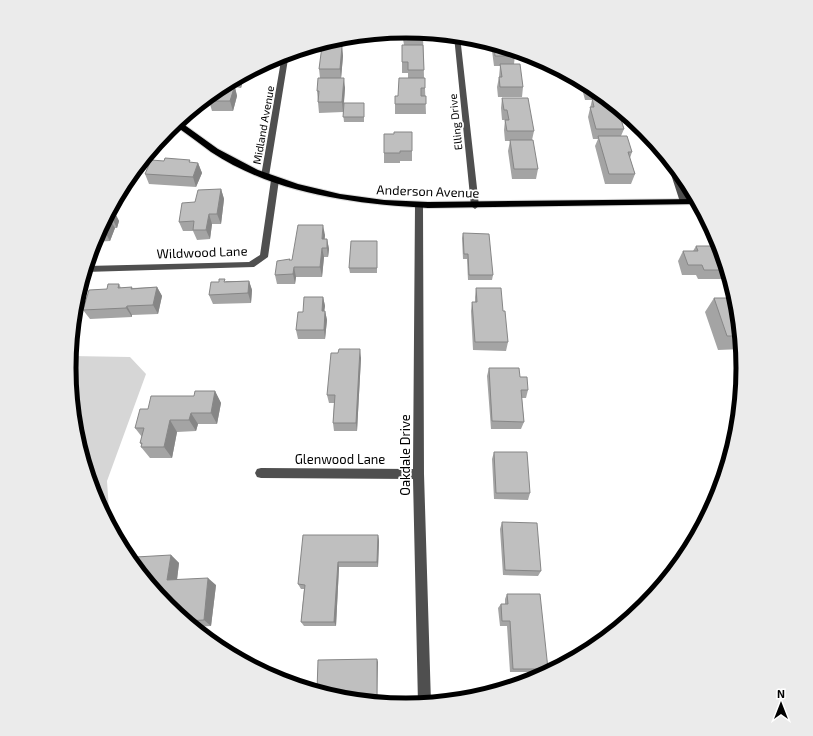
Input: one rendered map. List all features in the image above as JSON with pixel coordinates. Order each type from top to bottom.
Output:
[{"type":"main road","name":"Anderson Avenue","points":[[182,127],[214,150],[234,162],[275,180],[332,196],[376,203],[419,206],[475,206],[691,202]]},
{"type":"street","name":"Elling Drive","points":[[458,42],[475,206]]},
{"type":"street","name":"Midland Avenue","points":[[265,176],[285,61]]},
{"type":"street","points":[[676,179],[684,202]]},
{"type":"street","name":"Wildwood Lane","points":[[92,269],[251,265],[264,257],[275,180]]},
{"type":"street","name":"Oakdale Drive","points":[[419,206],[418,474],[424,697]]},
{"type":"street","name":"Glenwood Lane","points":[[261,473],[418,474]]},
{"type":"shaded area","points":[[77,356],[130,357],[146,374],[107,481],[109,509],[94,474],[83,432],[77,390]]},
{"type":"building","points":[[402,45],[423,45],[424,70],[408,70],[408,62],[402,62]]},
{"type":"building","points":[[342,46],[340,69],[319,69],[322,49]]},
{"type":"building","points":[[494,50],[513,56],[495,56]]},
{"type":"building","points":[[500,64],[520,64],[523,87],[500,87],[499,77],[502,77]]},
{"type":"building","points":[[318,78],[344,78],[342,102],[318,102]]},
{"type":"building","points":[[399,78],[425,78],[425,88],[421,88],[421,96],[426,96],[426,104],[395,104],[395,96],[398,96]]},
{"type":"building","points":[[234,87],[230,101],[213,101]]},
{"type":"building","points":[[502,98],[528,98],[534,131],[507,131],[505,120],[509,120],[507,110],[504,110]]},
{"type":"building","points":[[592,98],[596,98],[620,117],[624,129],[596,129],[590,107],[594,107]]},
{"type":"building","points":[[344,103],[364,103],[364,117],[343,117]]},
{"type":"building","points":[[394,132],[412,132],[412,151],[384,153],[384,134],[394,134]]},
{"type":"building","points":[[598,136],[627,136],[632,152],[628,152],[635,174],[609,174]]},
{"type":"building","points":[[510,140],[533,140],[538,169],[514,169]]},
{"type":"building","points":[[165,158],[190,160],[189,162],[198,163],[193,177],[145,174],[151,160],[164,161]]},
{"type":"building","points":[[221,189],[217,214],[209,214],[206,230],[193,230],[194,221],[179,222],[182,203],[195,202],[198,190]]},
{"type":"building","points":[[298,225],[323,225],[322,239],[327,239],[327,248],[322,248],[320,267],[294,267],[293,274],[275,275],[277,261],[292,260]]},
{"type":"building","points":[[463,233],[489,234],[493,275],[469,275],[468,254],[464,254]]},
{"type":"building","points":[[351,241],[377,241],[377,268],[349,268]]},
{"type":"building","points":[[696,246],[713,246],[721,270],[704,270],[702,265],[688,265],[683,251],[698,251]]},
{"type":"building","points":[[219,279],[225,279],[224,282],[249,281],[248,293],[209,295],[211,282],[219,282]]},
{"type":"building","points":[[108,284],[119,284],[118,288],[132,287],[131,289],[157,287],[153,305],[83,310],[89,290],[107,289]]},
{"type":"building","points":[[476,288],[501,288],[508,342],[475,342],[472,302],[477,302]]},
{"type":"building","points":[[304,297],[323,297],[322,311],[325,311],[324,330],[296,330],[298,312],[303,312]]},
{"type":"building","points":[[714,298],[729,298],[735,336],[727,336]]},
{"type":"building","points":[[339,349],[360,349],[356,423],[333,423],[335,395],[327,395],[331,353],[338,353]]},
{"type":"building","points":[[489,368],[519,368],[520,377],[527,377],[528,390],[521,390],[524,422],[492,421]]},
{"type":"building","points":[[195,391],[215,391],[211,413],[191,413],[189,420],[170,420],[164,447],[141,447],[142,443],[140,443],[144,428],[135,428],[140,409],[148,409],[151,396],[194,396]]},
{"type":"building","points":[[494,452],[527,452],[530,493],[496,493]]},
{"type":"building","points":[[502,522],[537,523],[541,571],[505,570]]},
{"type":"building","points":[[303,535],[378,535],[377,562],[338,562],[334,622],[301,622],[305,585],[298,584]]},
{"type":"building","points":[[171,555],[167,580],[208,578],[204,620],[195,621],[189,616],[166,594],[166,592],[158,586],[136,557]]},
{"type":"building","points":[[507,594],[540,594],[548,666],[541,669],[513,669],[510,621],[502,621],[501,604],[508,604]]},
{"type":"building","points":[[377,659],[377,696],[342,692],[317,686],[318,660]]}]
